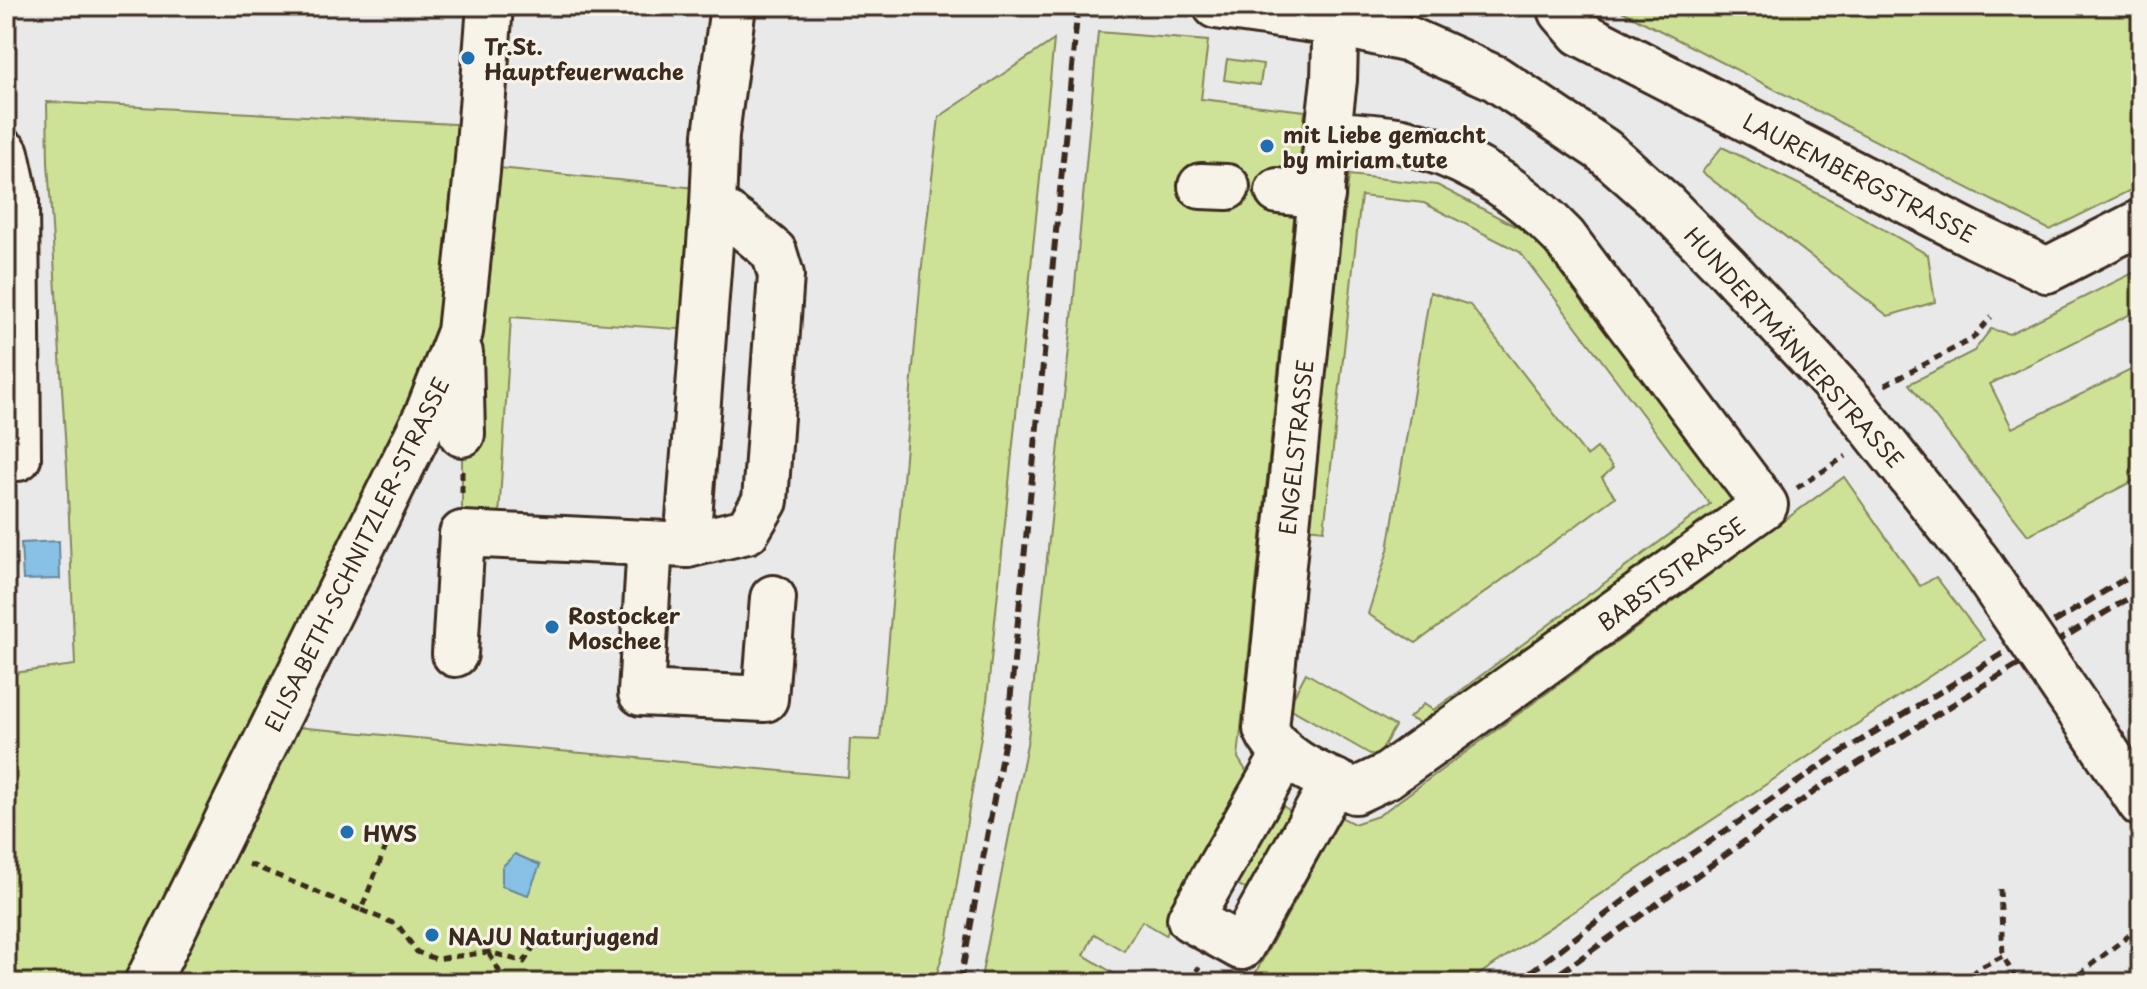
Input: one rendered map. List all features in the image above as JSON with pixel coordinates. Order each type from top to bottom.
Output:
[{"type":"street","name":"ELISABETH-SCHNITZLER-STRASSE","points":[[147,983],[428,413],[460,332],[490,6]]},
{"type":"street","points":[[733,6],[716,135],[713,205],[669,545],[641,693],[765,699],[773,598]]},
{"type":"street","name":"HUNDERTMÄNNERSTRASSE","points":[[1216,6],[1335,14],[1410,40],[1482,72],[1603,150],[1664,204],[1853,404],[1977,561],[2141,804]]},
{"type":"street","name":"ENGELSTRASSE","points":[[1284,755],[1270,740],[1266,729],[1334,80],[1335,14]]},
{"type":"street","name":"LAUREMBERGSTRASSE","points":[[1570,20],[1961,229],[2047,270],[2141,222]]},
{"type":"street","name":"BABSTSTRASSE","points":[[1284,755],[1355,791],[1371,786],[1765,505],[1564,237],[1519,195],[1445,154],[1401,141],[1328,133]]},
{"type":"street","points":[[6,153],[16,199],[18,458],[6,458]]},
{"type":"street","points":[[1278,191],[1322,196]]},
{"type":"street","points":[[455,654],[462,534],[669,545],[747,531],[765,501],[781,275],[774,252],[713,205]]},
{"type":"street","points":[[460,332],[462,434]]},
{"type":"street","points":[[302,728],[330,613]]},
{"type":"street","points":[[1284,755],[1190,919],[1241,947],[1334,781]]},
{"type":"path","points":[[1879,389],[1972,339],[1991,317]]},
{"type":"path","points":[[462,434],[462,534]]},
{"type":"path","points":[[1814,479],[1857,448]]},
{"type":"path","points":[[361,910],[394,826]]},
{"type":"path","points":[[241,861],[398,925],[417,952],[436,959],[489,952],[524,962],[536,943]]},
{"type":"path","points":[[2000,889],[2003,956],[2018,983]]},
{"type":"path","points":[[2068,983],[2141,926]]},
{"type":"path","points":[[489,952],[506,983]]},
{"type":"path","points":[[1960,983],[2003,956]]},
{"type":"green space","points":[[1612,6],[2141,6],[2141,185],[2050,230]]},
{"type":"green space","points":[[1098,32],[1208,41],[1201,99],[1305,111],[1238,758],[1255,785],[1166,935],[1142,921],[1124,951],[1094,934],[1084,955],[1121,978],[1119,983],[980,983],[1028,739],[1071,330]]},
{"type":"green space","points":[[1054,40],[987,700],[948,937],[934,983],[147,983],[274,725],[848,777],[850,739],[880,740],[922,265],[939,117]]},
{"type":"green space","points":[[1227,59],[1263,64],[1260,85],[1224,80]]},
{"type":"green space","points":[[47,102],[472,125],[444,353],[130,983],[6,983],[6,674],[75,665]]},
{"type":"green space","points":[[1722,147],[1837,203],[1928,255],[1935,302],[1888,316],[1702,172]]},
{"type":"green space","points":[[499,168],[696,188],[704,331],[511,317],[499,518],[462,512],[462,434]]},
{"type":"green space","points":[[1349,175],[1437,185],[1538,238],[1732,500],[1426,726],[1409,718],[1424,704],[1433,710],[1459,692],[1710,504],[1520,252],[1424,203],[1361,196],[1324,530],[1307,528]]},
{"type":"green space","points":[[2141,269],[2141,309],[1990,384],[2012,428],[2141,365],[2141,477],[2028,535],[1909,384],[1974,351],[1991,329],[2009,334]]},
{"type":"green space","points":[[1430,292],[1470,305],[1587,456],[1597,448],[1613,468],[1602,478],[1615,497],[1416,643],[1368,614],[1388,550]]},
{"type":"green space","points":[[1844,477],[1920,586],[1936,577],[1984,640],[1466,983],[1250,983],[1341,817],[1354,824],[1378,816]]},
{"type":"green space","points":[[1306,673],[1395,726],[1377,758],[1288,707]]},
{"type":"green space","points":[[1281,805],[1302,818],[1256,895],[1235,883]]},
{"type":"water","points":[[59,541],[60,579],[23,580],[21,543]]},
{"type":"water","points":[[515,854],[540,865],[528,895],[502,886],[502,867]]},
{"type":"railway","points":[[960,983],[1008,723],[1078,6]]},
{"type":"railway","points":[[1516,983],[1634,893],[1837,755],[2141,569]]},
{"type":"railway","points":[[1546,983],[1825,784],[2141,591]]},
{"type":"place","name":"Tr.St. Hauptfeuerwache","points":[[468,58]]},
{"type":"place","name":"mit Liebe gemacht by miriam tute","points":[[1267,146]]},
{"type":"place","name":"Rostocker Moschee","points":[[552,627]]},
{"type":"place","name":"HWS","points":[[347,832]]},
{"type":"place","name":"NAJU Naturjugend","points":[[432,935]]}]
